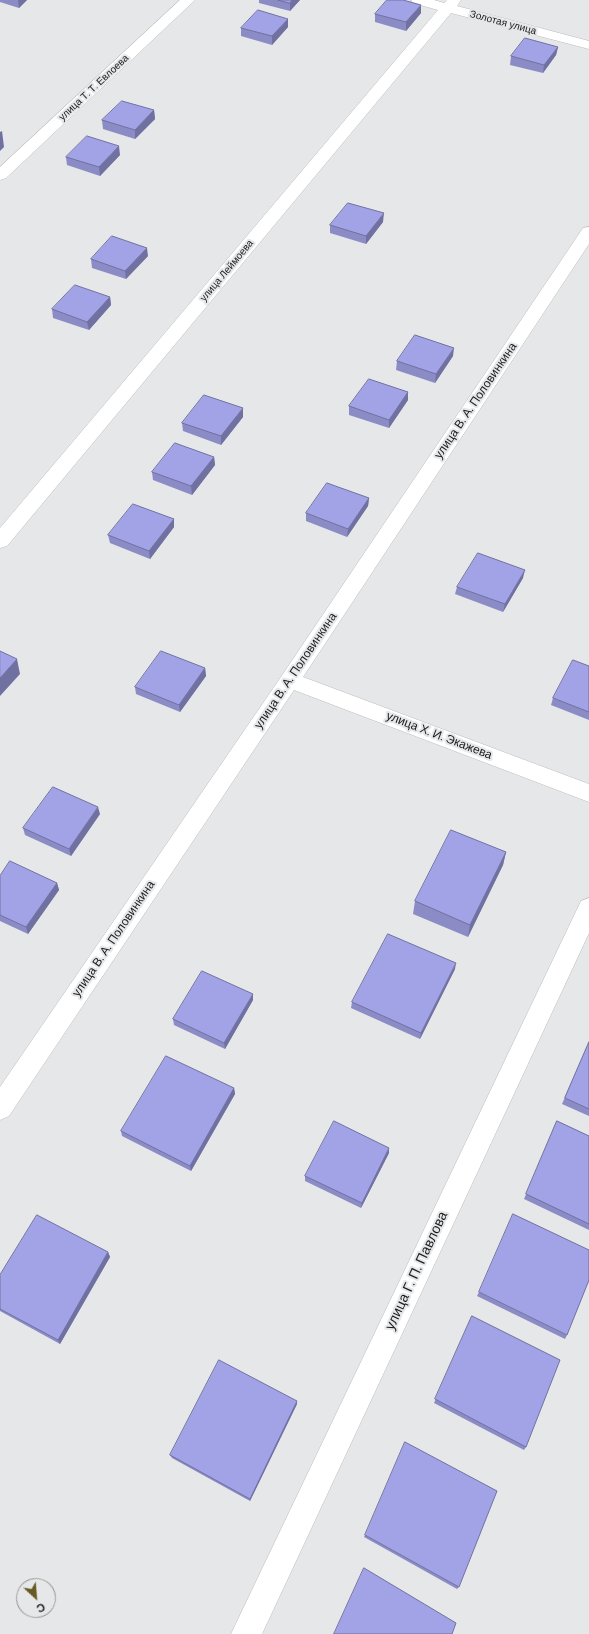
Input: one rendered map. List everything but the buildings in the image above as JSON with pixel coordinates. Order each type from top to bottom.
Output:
[{"type":"street","name":"улица Т. Т. Евлоева","points":[[0,176],[188,0]]},
{"type":"street","name":"Золотая улица","points":[[418,0],[450,4],[589,45]]},
{"type":"street","name":"улица Леймоева","points":[[0,541],[450,4]]},
{"type":"street","name":"улица В. А. Половинкина","points":[[0,1108],[290,680],[589,232]]},
{"type":"street","name":"улица Х. И. Экажева","points":[[290,680],[589,793]]},
{"type":"street","name":"улица Г. П. Павлова","points":[[246,1634],[589,908]]}]
